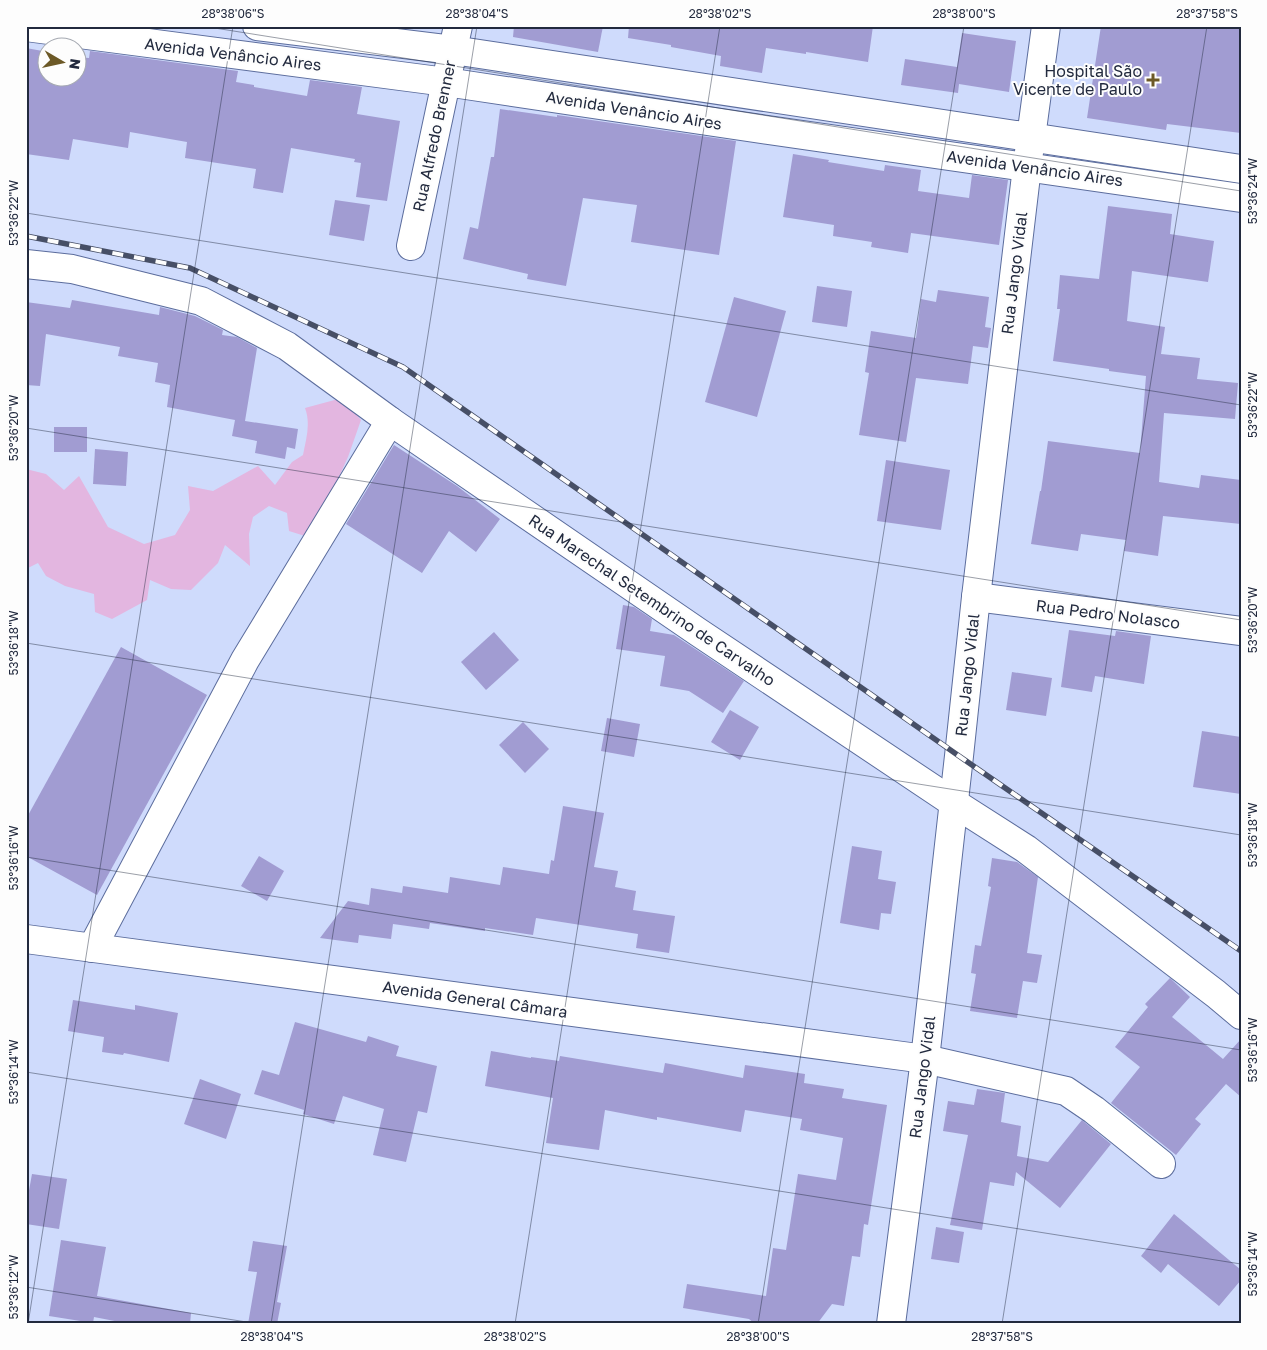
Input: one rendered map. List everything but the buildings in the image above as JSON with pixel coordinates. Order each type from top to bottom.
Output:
[{"type":"street","name":"Avenida Venâncio Aires","points":[[257,26],[455,38],[774,98],[1241,169]]},
{"type":"street","name":"Rua Jango Vidal","points":[[891,1324],[925,1059],[1026,167],[1046,26]]},
{"type":"street","name":"Avenida Venâncio Aires","points":[[26,27],[99,32],[1241,198]]},
{"type":"street","name":"Rua Alfredo Brenner","points":[[411,246],[455,38]]},
{"type":"street","points":[[768,130],[774,98]]},
{"type":"street","name":"Rua Marechal Setembrino de Carvalho","points":[[26,264],[72,269],[201,301],[287,346],[390,422],[954,804],[1026,849],[1241,1015]]},
{"type":"street","points":[[92,948],[245,660],[390,422]]},
{"type":"street","name":"Rua Pedro Nolasco","points":[[976,597],[1241,631]]},
{"type":"street","name":"Avenida General Câmara","points":[[26,939],[925,1059],[1066,1091],[1094,1110],[1161,1164]]},
{"type":"shaded area","points":[[342,398],[361,420],[348,457],[327,503],[305,536],[289,531],[287,513],[269,506],[253,517],[249,534],[250,566],[225,545],[218,563],[191,590],[171,589],[150,580],[147,600],[112,619],[95,612],[94,594],[65,586],[46,576],[38,563],[26,569],[26,469],[46,474],[64,490],[79,476],[108,527],[144,544],[175,535],[190,510],[188,486],[213,491],[258,466],[275,485],[292,462],[303,455],[308,426],[305,408]]},
{"type":"railway","points":[[26,236],[190,268],[403,367],[1241,951]]},
{"type":"place","name":"Hospital São Vicente de Paulo","points":[[1153,80]]}]
